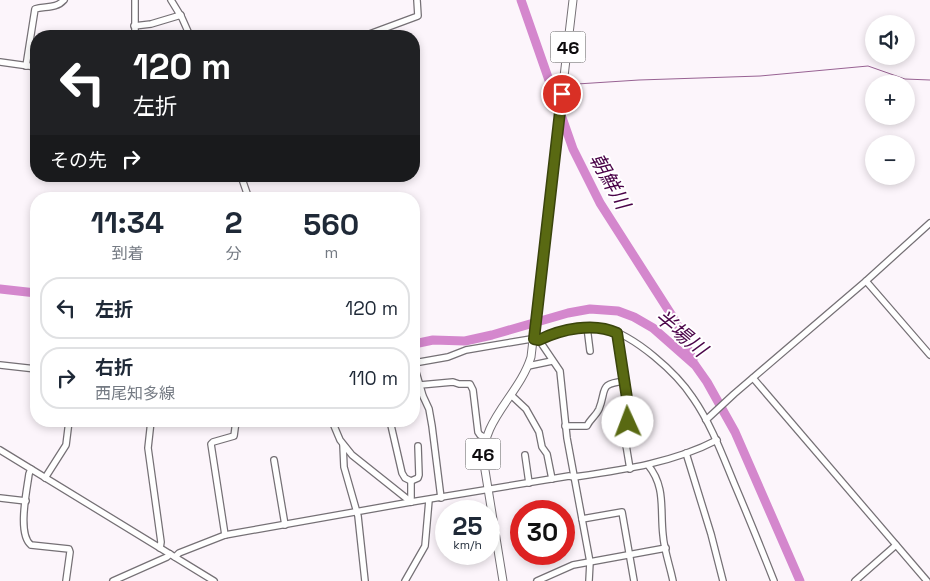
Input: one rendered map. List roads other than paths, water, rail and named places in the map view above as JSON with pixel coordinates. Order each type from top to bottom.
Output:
[{"type":"main road","name":"46","points":[[503,581],[483,454],[491,423],[512,395],[528,366],[536,340],[534,331],[573,0]]},
{"type":"street","points":[[32,30],[35,9],[54,7],[61,4],[64,0]]},
{"type":"street","points":[[134,0],[134,30]]},
{"type":"street","points":[[171,0],[181,15],[187,30]]},
{"type":"street","points":[[380,30],[418,16],[417,0]]},
{"type":"street","points":[[134,26],[151,24],[181,15]]},
{"type":"street","points":[[26,66],[30,41]]},
{"type":"street","points":[[0,62],[30,66]]},
{"type":"street","points":[[707,419],[930,223]]},
{"type":"street","points":[[866,281],[930,355]]},
{"type":"street","points":[[587,327],[590,351]]},
{"type":"street","points":[[420,363],[448,357],[466,350],[536,340],[578,328],[604,328],[617,333],[645,351],[668,370],[692,396],[707,419],[774,581]]},
{"type":"street","points":[[617,333],[630,418],[623,428],[630,469]]},
{"type":"street","points":[[536,340],[560,371],[574,477],[590,562],[589,581]]},
{"type":"street","points":[[528,366],[552,361]]},
{"type":"street","points":[[0,365],[30,368]]},
{"type":"street","points":[[753,378],[927,581]]},
{"type":"street","points":[[566,426],[587,426],[599,410],[606,386],[610,383],[625,381]]},
{"type":"street","points":[[441,498],[429,409],[420,385],[453,382],[470,384],[473,390],[478,432],[480,436],[486,438]]},
{"type":"street","points":[[512,395],[526,408],[539,432],[543,449],[547,454],[552,479]]},
{"type":"street","points":[[45,478],[66,445],[68,427]]},
{"type":"street","points":[[150,427],[148,448],[161,542],[160,548]]},
{"type":"street","points":[[225,535],[211,444],[234,436],[235,427]]},
{"type":"street","points":[[335,427],[343,445],[352,455],[411,502]]},
{"type":"street","points":[[391,427],[402,473],[405,478],[411,480],[418,478],[419,475],[418,446]]},
{"type":"street","points":[[113,581],[167,557],[225,535],[569,476],[574,477],[630,469],[704,447],[717,440]]},
{"type":"street","points":[[343,445],[344,467],[356,512],[365,581]]},
{"type":"street","points":[[0,450],[214,581]]},
{"type":"street","points":[[686,453],[711,534],[723,581]]},
{"type":"street","points":[[525,455],[529,483]]},
{"type":"street","points":[[274,460],[285,525]]},
{"type":"street","points":[[648,465],[660,488],[662,533],[673,581]]},
{"type":"street","points":[[32,469],[29,474],[24,520],[28,542],[31,545],[70,550],[66,581]]},
{"type":"street","points":[[411,480],[411,502]]},
{"type":"street","points":[[0,498],[26,501]]},
{"type":"street","points":[[404,581],[425,546],[429,500]]},
{"type":"street","points":[[582,519],[622,512],[634,581]]},
{"type":"street","points":[[855,581],[896,546]]},
{"type":"street","points":[[537,581],[573,565],[666,548]]},
{"type":"waterway","name":"朝鮮川","points":[[521,0],[573,149],[600,203],[676,322],[693,360]]},
{"type":"waterway","points":[[566,87],[577,84],[639,80],[760,76],[868,66],[905,79],[930,80]]},
{"type":"waterway","name":"朝鮮川","points":[[552,90],[559,89]]},
{"type":"waterway","name":"半場川","points":[[0,289],[30,292]]},
{"type":"waterway","name":"半場川","points":[[420,343],[433,340],[465,341],[568,313],[590,309],[618,311],[634,317],[653,328],[695,365],[707,382],[735,432],[800,581]]}]
